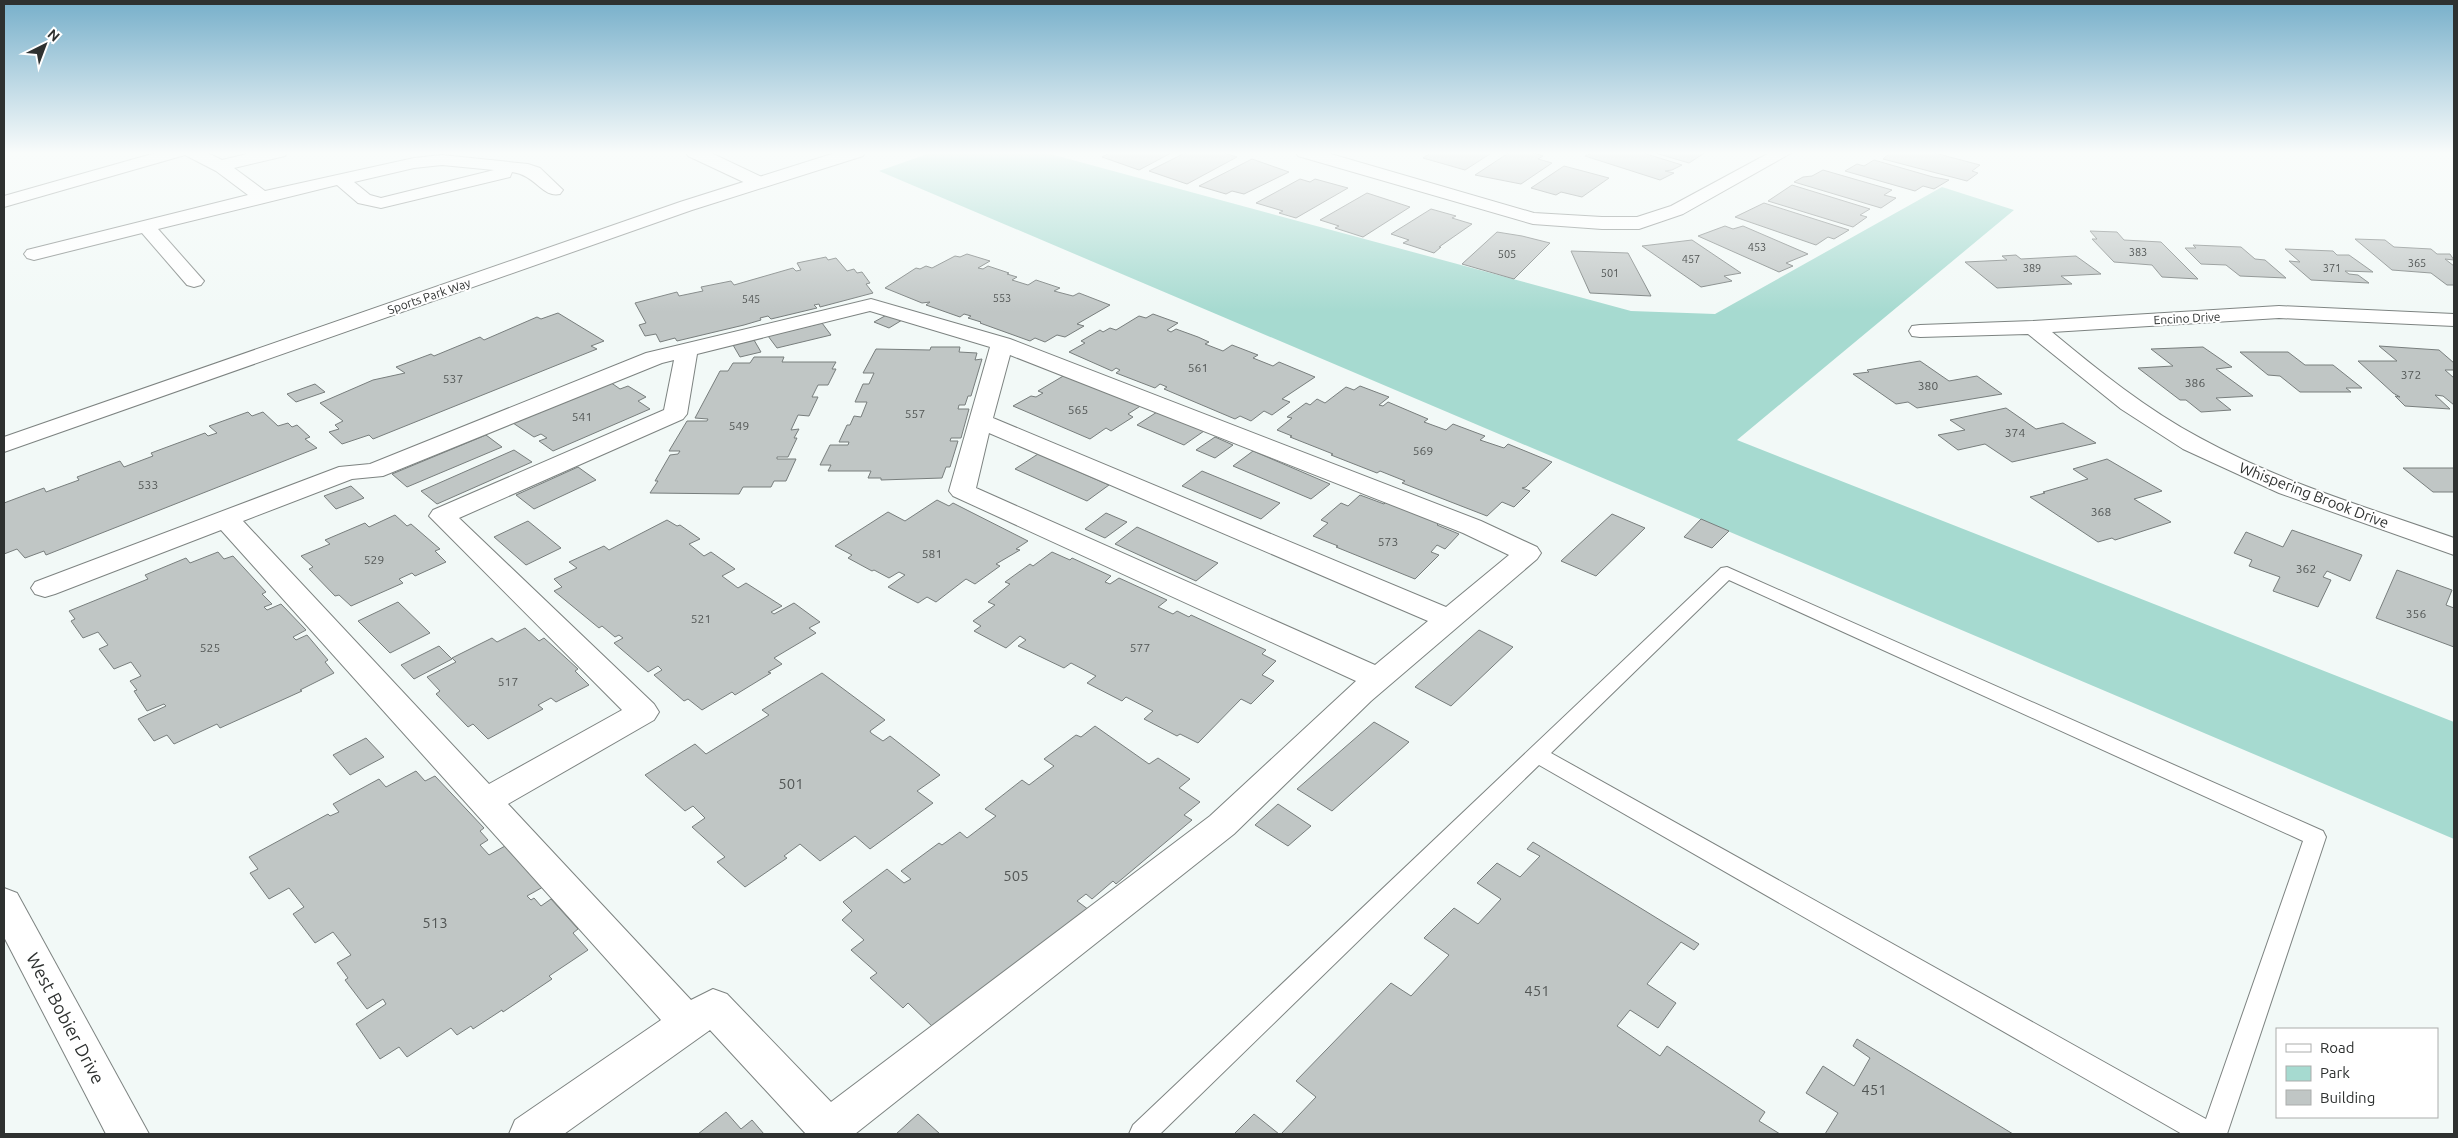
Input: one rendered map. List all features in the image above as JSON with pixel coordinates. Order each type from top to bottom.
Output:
[{"type":"street","points":[[34,254],[230,205]]},
{"type":"street","name":"Sports Park Way","points":[[4,445],[692,205]]},
{"type":"street","points":[[1488,205],[1533,218],[1602,223],[1639,223],[1686,205]]},
{"type":"street","points":[[146,226],[194,281]]},
{"type":"street","points":[[45,588],[348,472],[374,471],[654,358],[871,305],[1002,344],[1472,527],[1527,553],[1378,679],[1222,825],[829,1129],[713,1006],[530,1134]]},
{"type":"street","name":"Encino Drive","points":[[1920,331],[2033,327],[2280,312],[2454,320]]},
{"type":"street","name":"Whispering Brook Drive","points":[[2033,327],[2114,395],[2191,443],[2252,474],[2454,548]]},
{"type":"street","points":[[1002,344],[962,491],[1378,679]]},
{"type":"street","points":[[485,802],[643,712],[442,516],[675,414],[687,350]]},
{"type":"street","points":[[980,422],[1449,619]]},
{"type":"street","points":[[226,519],[689,1024]]},
{"type":"street","name":"West Bobier Drive","points":[[4,903],[128,1134]]},
{"type":"lane","points":[[1142,1134],[1727,572],[2315,837],[2214,1134]]},
{"type":"lane","points":[[1537,755],[2207,1134]]},
{"type":"green space","points":[[959,205],[1239,205],[1631,311],[1715,314],[1910,205],[1999,205],[2014,210],[1737,440],[2454,722],[2454,839]]},
{"type":"building","points":[[1263,205],[1318,205],[1296,218],[1279,213],[1283,211]]},
{"type":"building","points":[[1346,205],[1404,205],[1410,207],[1363,237],[1335,228],[1339,226],[1320,220]]},
{"type":"building","points":[[1760,205],[1771,205],[1849,230],[1834,239],[1828,237],[1816,245],[1735,217]]},
{"type":"building","points":[[1781,205],[1857,205],[1870,209],[1860,215],[1867,217],[1853,227]]},
{"type":"building","points":[[1871,205],[1885,205],[1881,208]]},
{"type":"building","points":[[1431,209],[1456,216],[1452,218],[1472,224],[1439,247],[1441,247],[1434,253],[1403,243],[1409,240],[1391,234]]},
{"type":"building","points":[[1725,226],[1733,229],[1743,226],[1808,254],[1786,263],[1793,266],[1779,272],[1698,236]]},
{"type":"building","points":[[2090,231],[2117,232],[2124,240],[2161,242],[2198,279],[2162,277],[2152,265],[2114,262],[2092,239],[2097,239]]},
{"type":"building","points":[[1497,232],[1550,243],[1514,279],[1462,264]]},
{"type":"building","points":[[2355,239],[2385,240],[2394,247],[2431,249],[2437,254],[2450,254],[2454,260],[2445,259],[2454,266],[2454,285],[2447,285],[2431,273],[2392,270]]},
{"type":"building","points":[[1692,240],[1741,273],[1724,276],[1732,281],[1701,287],[1642,246]]},
{"type":"building","points":[[2193,245],[2241,247],[2255,259],[2265,260],[2286,278],[2240,276],[2226,265],[2201,264],[2185,248],[2196,248]]},
{"type":"building","points":[[2285,249],[2333,251],[2337,255],[2349,255],[2373,272],[2345,271],[2349,274],[2358,275],[2369,283],[2311,280],[2289,261],[2300,262]]},
{"type":"building","points":[[1571,251],[1628,253],[1651,296],[1590,293]]},
{"type":"building","points":[[967,254],[990,261],[978,268],[983,269],[988,266],[1017,277],[1012,280],[1028,285],[1036,280],[1060,288],[1054,291],[1073,296],[1079,293],[1110,305],[1077,324],[1084,326],[1065,337],[1057,335],[1045,342],[1035,338],[1030,341],[968,318],[971,316],[964,314],[960,317],[926,305],[930,302],[922,303],[885,288],[916,268],[920,269],[926,266],[932,268],[955,256],[960,257]]},
{"type":"building","points":[[2016,255],[2021,259],[2076,256],[2101,274],[2061,276],[2072,284],[1997,288],[1965,262],[2007,260],[2002,256]]},
{"type":"building","points":[[826,257],[828,260],[836,258],[847,271],[854,269],[857,273],[862,272],[870,283],[866,284],[873,293],[820,307],[819,304],[814,305],[817,308],[771,319],[768,316],[744,325],[677,341],[675,338],[660,342],[656,334],[645,336],[639,325],[646,323],[635,303],[677,292],[679,296],[703,291],[701,287],[731,281],[734,285],[793,268],[796,271],[801,270],[797,263]]},
{"type":"building","points":[[892,312],[907,317],[889,328],[874,322]]},
{"type":"building","points":[[558,313],[604,341],[591,346],[597,349],[373,439],[369,435],[342,444],[329,432],[339,429],[335,425],[343,421],[320,403],[373,380],[405,373],[396,367],[431,354],[434,356],[480,337],[484,340],[537,317],[541,319]]},
{"type":"building","points":[[1153,314],[1178,323],[1167,330],[1171,332],[1176,329],[1198,337],[1209,342],[1205,344],[1223,351],[1232,345],[1258,355],[1253,358],[1273,366],[1279,362],[1315,377],[1282,399],[1290,402],[1272,415],[1264,411],[1251,421],[1240,416],[1235,419],[1164,389],[1167,387],[1160,384],[1155,388],[1116,373],[1120,370],[1116,368],[1112,371],[1069,352],[1085,343],[1081,341],[1100,330],[1103,332],[1110,328],[1116,330],[1139,316],[1146,318]]},
{"type":"building","points":[[822,323],[831,335],[777,348],[768,336]]},
{"type":"building","points":[[754,340],[761,352],[740,357],[733,345]]},
{"type":"building","points":[[2379,346],[2439,350],[2454,363],[2454,370],[2445,370],[2454,378],[2454,405],[2443,396],[2435,395],[2450,409],[2405,406],[2395,396],[2400,397],[2393,393],[2358,361],[2397,361]]},
{"type":"building","points":[[931,347],[960,347],[959,352],[977,353],[975,360],[982,359],[971,396],[968,396],[965,405],[959,405],[958,409],[969,409],[961,438],[951,438],[950,441],[958,441],[950,467],[946,467],[942,478],[881,480],[881,478],[868,478],[871,471],[828,471],[831,465],[820,465],[830,445],[848,445],[849,442],[839,442],[847,425],[850,425],[854,416],[861,417],[867,402],[855,402],[863,384],[869,384],[874,373],[863,373],[876,349],[930,350]]},
{"type":"building","points":[[2203,347],[2232,367],[2216,369],[2253,396],[2216,398],[2231,410],[2201,412],[2186,400],[2180,400],[2138,368],[2173,366],[2151,349]]},
{"type":"building","points":[[2240,352],[2288,352],[2305,365],[2333,365],[2362,388],[2346,388],[2351,392],[2300,392],[2280,376],[2268,375]]},
{"type":"building","points":[[754,357],[784,357],[782,362],[836,362],[832,369],[836,369],[828,385],[818,385],[812,397],[818,397],[809,416],[798,415],[791,430],[799,429],[794,438],[797,438],[788,457],[777,457],[777,459],[796,459],[786,481],[774,481],[771,487],[743,487],[739,494],[650,493],[670,455],[678,454],[680,451],[669,451],[687,421],[707,421],[708,419],[695,418],[720,371],[728,371],[733,363],[750,363]]},
{"type":"building","points":[[1920,361],[1949,381],[1977,376],[2002,394],[1917,408],[1908,402],[1896,404],[1853,374]]},
{"type":"building","points":[[1065,375],[1142,405],[1128,414],[1133,417],[1111,431],[1106,428],[1090,439],[1013,406],[1031,396],[1036,397],[1043,393],[1038,391]]},
{"type":"building","points":[[610,382],[620,389],[628,386],[646,397],[638,401],[650,409],[553,451],[539,441],[547,438],[541,434],[534,437],[513,423]]},
{"type":"building","points":[[315,384],[325,392],[296,402],[287,394]]},
{"type":"building","points":[[1360,386],[1389,397],[1379,405],[1383,406],[1388,402],[1428,419],[1424,422],[1446,430],[1453,424],[1485,436],[1480,440],[1504,448],[1508,444],[1552,462],[1526,487],[1522,488],[1530,491],[1514,507],[1502,502],[1487,516],[1402,483],[1405,481],[1380,471],[1377,473],[1331,455],[1333,454],[1277,430],[1292,418],[1287,417],[1306,403],[1310,405],[1317,399],[1325,403],[1346,387],[1354,390]]},
{"type":"building","points":[[2006,408],[2036,429],[2063,423],[2096,443],[2012,462],[1985,444],[1958,450],[1938,435],[1965,430],[1950,420]]},
{"type":"building","points":[[248,412],[252,416],[263,412],[278,426],[288,423],[292,427],[297,425],[310,437],[305,439],[317,448],[46,555],[44,551],[25,558],[17,549],[4,554],[4,503],[44,488],[46,492],[79,480],[77,477],[120,461],[124,467],[153,456],[151,453],[205,433],[208,436],[217,433],[209,426]]},
{"type":"building","points":[[1157,412],[1204,431],[1184,445],[1137,425]]},
{"type":"building","points":[[486,435],[502,447],[407,487],[392,474]]},
{"type":"building","points":[[1215,437],[1233,445],[1215,458],[1196,450]]},
{"type":"building","points":[[514,450],[532,462],[437,504],[421,491]]},
{"type":"building","points":[[1253,451],[1330,484],[1311,499],[1233,466]]},
{"type":"building","points":[[1038,454],[1109,485],[1087,501],[1015,469]]},
{"type":"building","points":[[2107,459],[2162,491],[2134,499],[2171,522],[2115,540],[2112,538],[2098,542],[2030,497],[2088,479],[2073,469]]},
{"type":"building","points":[[578,467],[596,480],[534,509],[516,495]]},
{"type":"building","points":[[2403,468],[2454,468],[2454,492],[2433,492]]},
{"type":"building","points":[[1202,471],[1280,503],[1261,519],[1182,486]]},
{"type":"building","points":[[351,486],[364,498],[336,509],[324,496]]},
{"type":"building","points":[[1360,495],[1384,504],[1387,501],[1440,522],[1437,525],[1459,534],[1445,549],[1437,545],[1431,552],[1439,555],[1415,579],[1313,536],[1328,523],[1321,520],[1341,503],[1348,506]]},
{"type":"building","points":[[937,500],[949,506],[953,503],[1028,541],[1016,549],[1020,550],[996,564],[1000,566],[975,584],[966,579],[936,602],[927,597],[918,603],[888,587],[905,575],[899,572],[889,578],[874,570],[872,571],[848,558],[852,555],[835,546],[888,512],[905,521]]},
{"type":"building","points":[[1106,513],[1127,522],[1105,538],[1085,529]]},
{"type":"building","points":[[1612,514],[1645,528],[1596,576],[1561,561]]},
{"type":"building","points":[[395,515],[407,526],[411,524],[440,549],[435,551],[446,562],[415,576],[412,573],[399,579],[403,583],[351,606],[339,595],[335,596],[309,569],[313,567],[301,556],[330,544],[325,540],[365,523],[369,527]]},
{"type":"building","points":[[1701,519],[1729,531],[1712,548],[1684,537]]},
{"type":"building","points":[[667,520],[677,526],[680,525],[700,539],[689,544],[704,556],[711,552],[735,569],[722,576],[738,588],[746,583],[782,606],[771,612],[774,614],[794,603],[820,622],[809,628],[816,633],[774,658],[782,664],[768,672],[771,673],[735,695],[732,692],[702,710],[688,699],[684,701],[654,675],[662,670],[658,666],[648,672],[614,643],[623,638],[619,635],[615,637],[602,626],[599,628],[554,591],[562,587],[554,579],[577,568],[569,562],[604,546],[609,550]]},
{"type":"building","points":[[528,521],[561,548],[526,565],[494,537]]},
{"type":"building","points":[[1137,527],[1218,563],[1196,581],[1115,544]]},
{"type":"building","points":[[2292,530],[2362,555],[2350,581],[2327,571],[2323,577],[2331,580],[2318,607],[2273,591],[2280,577],[2249,566],[2252,560],[2234,553],[2246,532],[2283,547]]},
{"type":"building","points":[[218,552],[224,559],[233,556],[266,592],[262,594],[272,604],[264,607],[267,610],[281,604],[306,630],[293,637],[296,640],[307,635],[328,660],[325,662],[334,673],[300,690],[302,691],[220,728],[217,724],[174,744],[167,735],[154,741],[138,719],[166,706],[164,704],[147,711],[134,691],[137,690],[130,681],[141,676],[131,662],[114,669],[99,649],[108,645],[98,632],[83,638],[71,621],[75,619],[69,611],[148,579],[145,575],[186,558],[190,563]]},
{"type":"building","points":[[1052,552],[1070,560],[1072,558],[1111,576],[1105,582],[1110,584],[1119,578],[1167,600],[1158,607],[1173,614],[1177,611],[1189,617],[1191,615],[1266,650],[1262,654],[1276,661],[1262,675],[1274,681],[1251,704],[1241,699],[1198,743],[1180,734],[1177,736],[1144,719],[1153,711],[1126,697],[1122,701],[1087,683],[1096,676],[1071,663],[1064,668],[1018,646],[1026,640],[1020,636],[1006,648],[974,631],[981,626],[973,621],[995,605],[988,602],[1010,584],[1005,582],[1030,564],[1033,566]]},
{"type":"building","points":[[2397,570],[2452,590],[2446,605],[2454,608],[2454,647],[2376,618]]},
{"type":"building","points":[[398,602],[430,633],[390,653],[358,621]]},
{"type":"building","points":[[525,628],[539,641],[544,638],[578,669],[575,671],[589,685],[556,702],[551,698],[538,705],[543,709],[488,739],[473,724],[468,727],[436,694],[440,691],[427,677],[456,662],[452,658],[492,638],[497,642]]},
{"type":"building","points":[[1479,630],[1513,647],[1451,706],[1415,687]]},
{"type":"building","points":[[439,646],[452,659],[414,679],[401,665]]},
{"type":"building","points":[[822,673],[885,720],[870,731],[871,733],[883,741],[890,736],[940,775],[917,791],[933,803],[870,849],[855,836],[820,861],[800,844],[784,856],[787,858],[745,887],[717,862],[725,857],[692,827],[705,818],[693,806],[685,811],[645,775],[695,744],[706,754],[769,715],[762,710]]},
{"type":"building","points":[[1374,722],[1409,742],[1332,811],[1297,789]]},
{"type":"building","points":[[1095,726],[1149,764],[1158,758],[1190,779],[1179,788],[1200,802],[1184,815],[1192,820],[1116,884],[1113,881],[1092,899],[1086,894],[1077,901],[1089,910],[934,1028],[908,1003],[903,1008],[870,978],[877,973],[851,950],[864,940],[842,920],[852,911],[843,902],[887,869],[904,883],[911,879],[901,871],[939,843],[942,845],[960,832],[967,838],[996,816],[985,809],[1022,780],[1029,785],[1054,766],[1044,759],[1076,735],[1081,737]]},
{"type":"building","points":[[366,738],[384,757],[350,775],[333,755]]},
{"type":"building","points":[[416,771],[425,781],[435,776],[484,828],[480,831],[488,840],[480,845],[489,855],[505,846],[543,887],[527,896],[531,900],[534,898],[541,906],[551,899],[578,929],[573,933],[588,950],[549,976],[552,979],[503,1012],[502,1010],[473,1029],[471,1026],[457,1035],[451,1028],[407,1057],[399,1047],[380,1059],[356,1024],[386,1004],[383,999],[367,1009],[345,980],[348,978],[337,963],[351,955],[333,932],[315,943],[293,914],[304,907],[289,888],[269,899],[250,873],[258,869],[249,857],[328,814],[330,816],[339,812],[333,804],[379,779],[386,787]]},
{"type":"building","points":[[1278,804],[1311,826],[1288,846],[1255,825]]},
{"type":"building","points":[[1533,842],[1699,944],[1694,950],[1681,942],[1647,984],[1676,1003],[1658,1028],[1630,1010],[1617,1026],[1660,1056],[1667,1046],[1765,1112],[1759,1121],[1780,1134],[1281,1134],[1316,1097],[1296,1081],[1391,983],[1411,996],[1449,955],[1424,938],[1454,908],[1478,924],[1501,899],[1477,883],[1497,863],[1520,877],[1540,856],[1527,849]]},
{"type":"building","points":[[1857,1039],[2013,1134],[1825,1134],[1838,1113],[1806,1093],[1823,1066],[1854,1086],[1870,1058],[1853,1046]]},
{"type":"building","points":[[726,1112],[741,1129],[752,1120],[764,1134],[698,1134]]},
{"type":"building","points":[[918,1114],[940,1134],[896,1134]]},
{"type":"building","points":[[1254,1114],[1279,1134],[1234,1134]]}]
